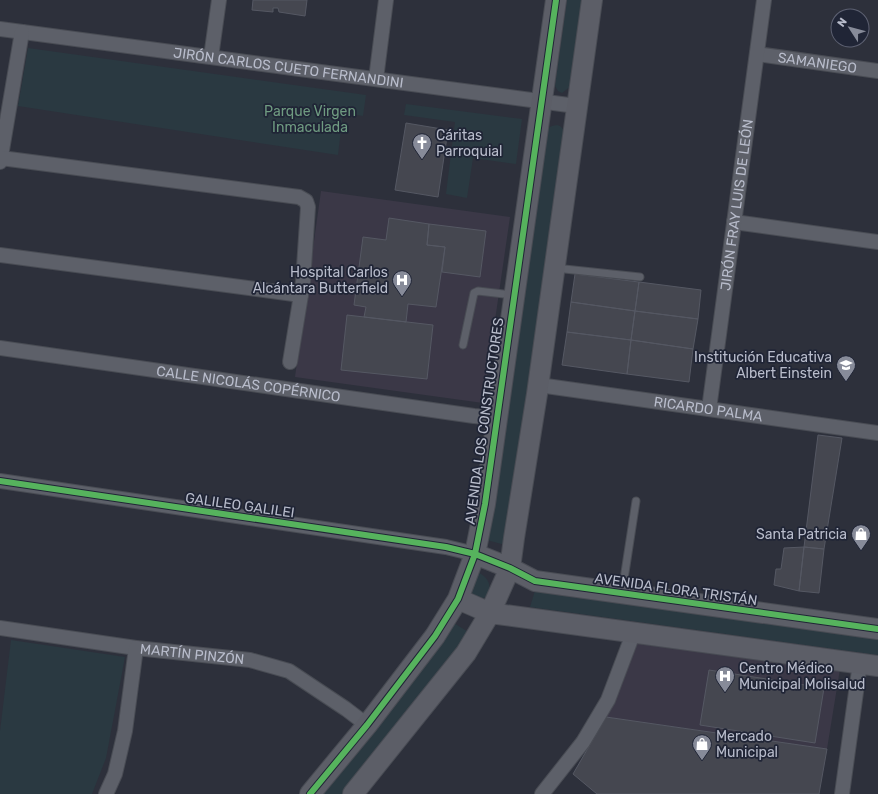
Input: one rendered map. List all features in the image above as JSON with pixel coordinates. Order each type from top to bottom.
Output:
[{"type":"street","points":[[211,57],[219,0]]},
{"type":"street","points":[[376,79],[386,0]]},
{"type":"street","name":"AVENIDA LOS CONSTRUCTORES","points":[[310,794],[367,725],[435,636],[458,600],[475,554],[485,504],[556,0]]},
{"type":"street","points":[[354,794],[466,653],[490,613],[510,568],[555,268],[576,106],[592,0]]},
{"type":"street","name":"JIRÓN FRAY LUIS DE LEÓN","points":[[709,409],[764,0]]},
{"type":"street","name":"JIRÓN CARLOS CUETO FERNANDINI","points":[[0,29],[576,106]]},
{"type":"street","points":[[22,32],[0,160],[299,197],[306,201],[308,207],[303,282],[290,362]]},
{"type":"street","name":"SAMANIEGO","points":[[757,54],[878,71]]},
{"type":"street","points":[[734,222],[878,242]]},
{"type":"street","points":[[0,255],[301,295]]},
{"type":"street","name":"CALLE NICOLÁS COPÉRNICO","points":[[0,348],[474,416],[497,418]]},
{"type":"street","name":"RICARDO PALMA","points":[[538,385],[878,433]]},
{"type":"street","name":"GALILEO GALILEI","points":[[0,481],[446,547],[475,554]]},
{"type":"street","name":"AVENIDA FLORA TRISTÁN","points":[[475,554],[510,568],[535,582],[878,629]]},
{"type":"street","points":[[458,600],[490,613],[633,634],[869,665],[842,794]]},
{"type":"street","name":"MARTÍN PINZÓN","points":[[0,628],[136,648],[250,660],[289,671],[346,709],[367,725]]},
{"type":"street","points":[[542,794],[583,742],[608,700],[633,634]]},
{"type":"street","points":[[106,794],[115,774],[124,731],[136,648]]},
{"type":"lane","points":[[555,268],[640,277]]},
{"type":"lane","points":[[463,345],[474,294],[478,291],[514,295]]},
{"type":"lane","points":[[622,594],[636,501]]},
{"type":"shaded area","name":"Hospital Carlos Alcántara Butterfield","points":[[321,191],[510,217],[483,403],[295,377]]},
{"type":"shaded area","name":"Centro Médico Municipal Molisalud","points":[[636,639],[840,669],[827,749],[606,717]]},
{"type":"green space","points":[[567,0],[583,0],[571,86],[562,93],[558,91],[555,86]]},
{"type":"green space","name":"Parque Virgen Inmaculada","points":[[28,48],[366,95],[363,116],[343,113],[338,155],[18,106]]},
{"type":"green space","points":[[406,104],[522,119],[516,164],[473,158],[467,198],[446,194],[455,122],[404,115]]},
{"type":"green space","points":[[557,125],[565,131],[505,545],[487,540],[548,128]]},
{"type":"green space","points":[[476,572],[484,576],[490,588],[489,592],[482,599],[472,600],[462,582]]},
{"type":"green space","points":[[537,584],[878,632],[878,655],[530,607]]},
{"type":"green space","points":[[452,622],[470,633],[347,794],[324,794]]},
{"type":"green space","points":[[11,640],[125,657],[106,758],[92,794],[0,794],[0,731]]},
{"type":"building","points":[[253,0],[307,0],[305,16],[279,12],[278,8],[273,8],[273,12],[252,10]]},
{"type":"building","name":"Cáritas Parroquial","points":[[406,123],[448,130],[438,197],[395,190]]},
{"type":"building","points":[[389,218],[429,224],[427,245],[445,247],[436,307],[408,304],[406,322],[364,317],[366,307],[354,305],[363,237],[386,240]]},
{"type":"building","points":[[429,224],[486,231],[480,277],[442,272],[445,247],[427,245]]},
{"type":"building","points":[[575,274],[639,282],[635,311],[571,302]]},
{"type":"building","points":[[639,282],[701,290],[698,319],[635,311]]},
{"type":"building","points":[[571,302],[635,311],[631,340],[567,332]]},
{"type":"building","points":[[635,311],[698,319],[693,349],[631,340]]},
{"type":"building","points":[[347,315],[433,325],[427,379],[341,370]]},
{"type":"building","points":[[567,332],[631,340],[627,374],[562,365]]},
{"type":"building","points":[[631,340],[693,349],[689,382],[627,374]]},
{"type":"building","points":[[818,435],[842,438],[824,549],[804,547]]},
{"type":"building","points":[[804,547],[824,549],[819,593],[799,591]]},
{"type":"building","points":[[804,547],[799,591],[774,585],[776,569],[781,569],[784,548]]},
{"type":"building","points":[[709,670],[824,688],[815,743],[700,725]]},
{"type":"building","name":"Mercado Municipal","points":[[606,717],[827,749],[819,794],[597,794],[573,774]]},
{"type":"cycle path","points":[[310,794],[367,725],[435,636],[458,599],[475,554],[485,504],[556,0]]},
{"type":"cycle path","points":[[0,481],[446,547],[475,554],[510,568],[535,581],[878,629]]},
{"type":"place","name":"Cáritas Parroquial","points":[[422,160]]},
{"type":"place","name":"Hospital Carlos Alcántara Butterfield","points":[[402,297]]},
{"type":"place","name":"Institución Educativa Albert Einstein","points":[[846,382]]},
{"type":"place","name":"Santa Patricia","points":[[861,551]]},
{"type":"place","name":"Centro Médico Municipal Molisalud","points":[[725,693]]},
{"type":"place","name":"Mercado Municipal","points":[[702,761]]}]
